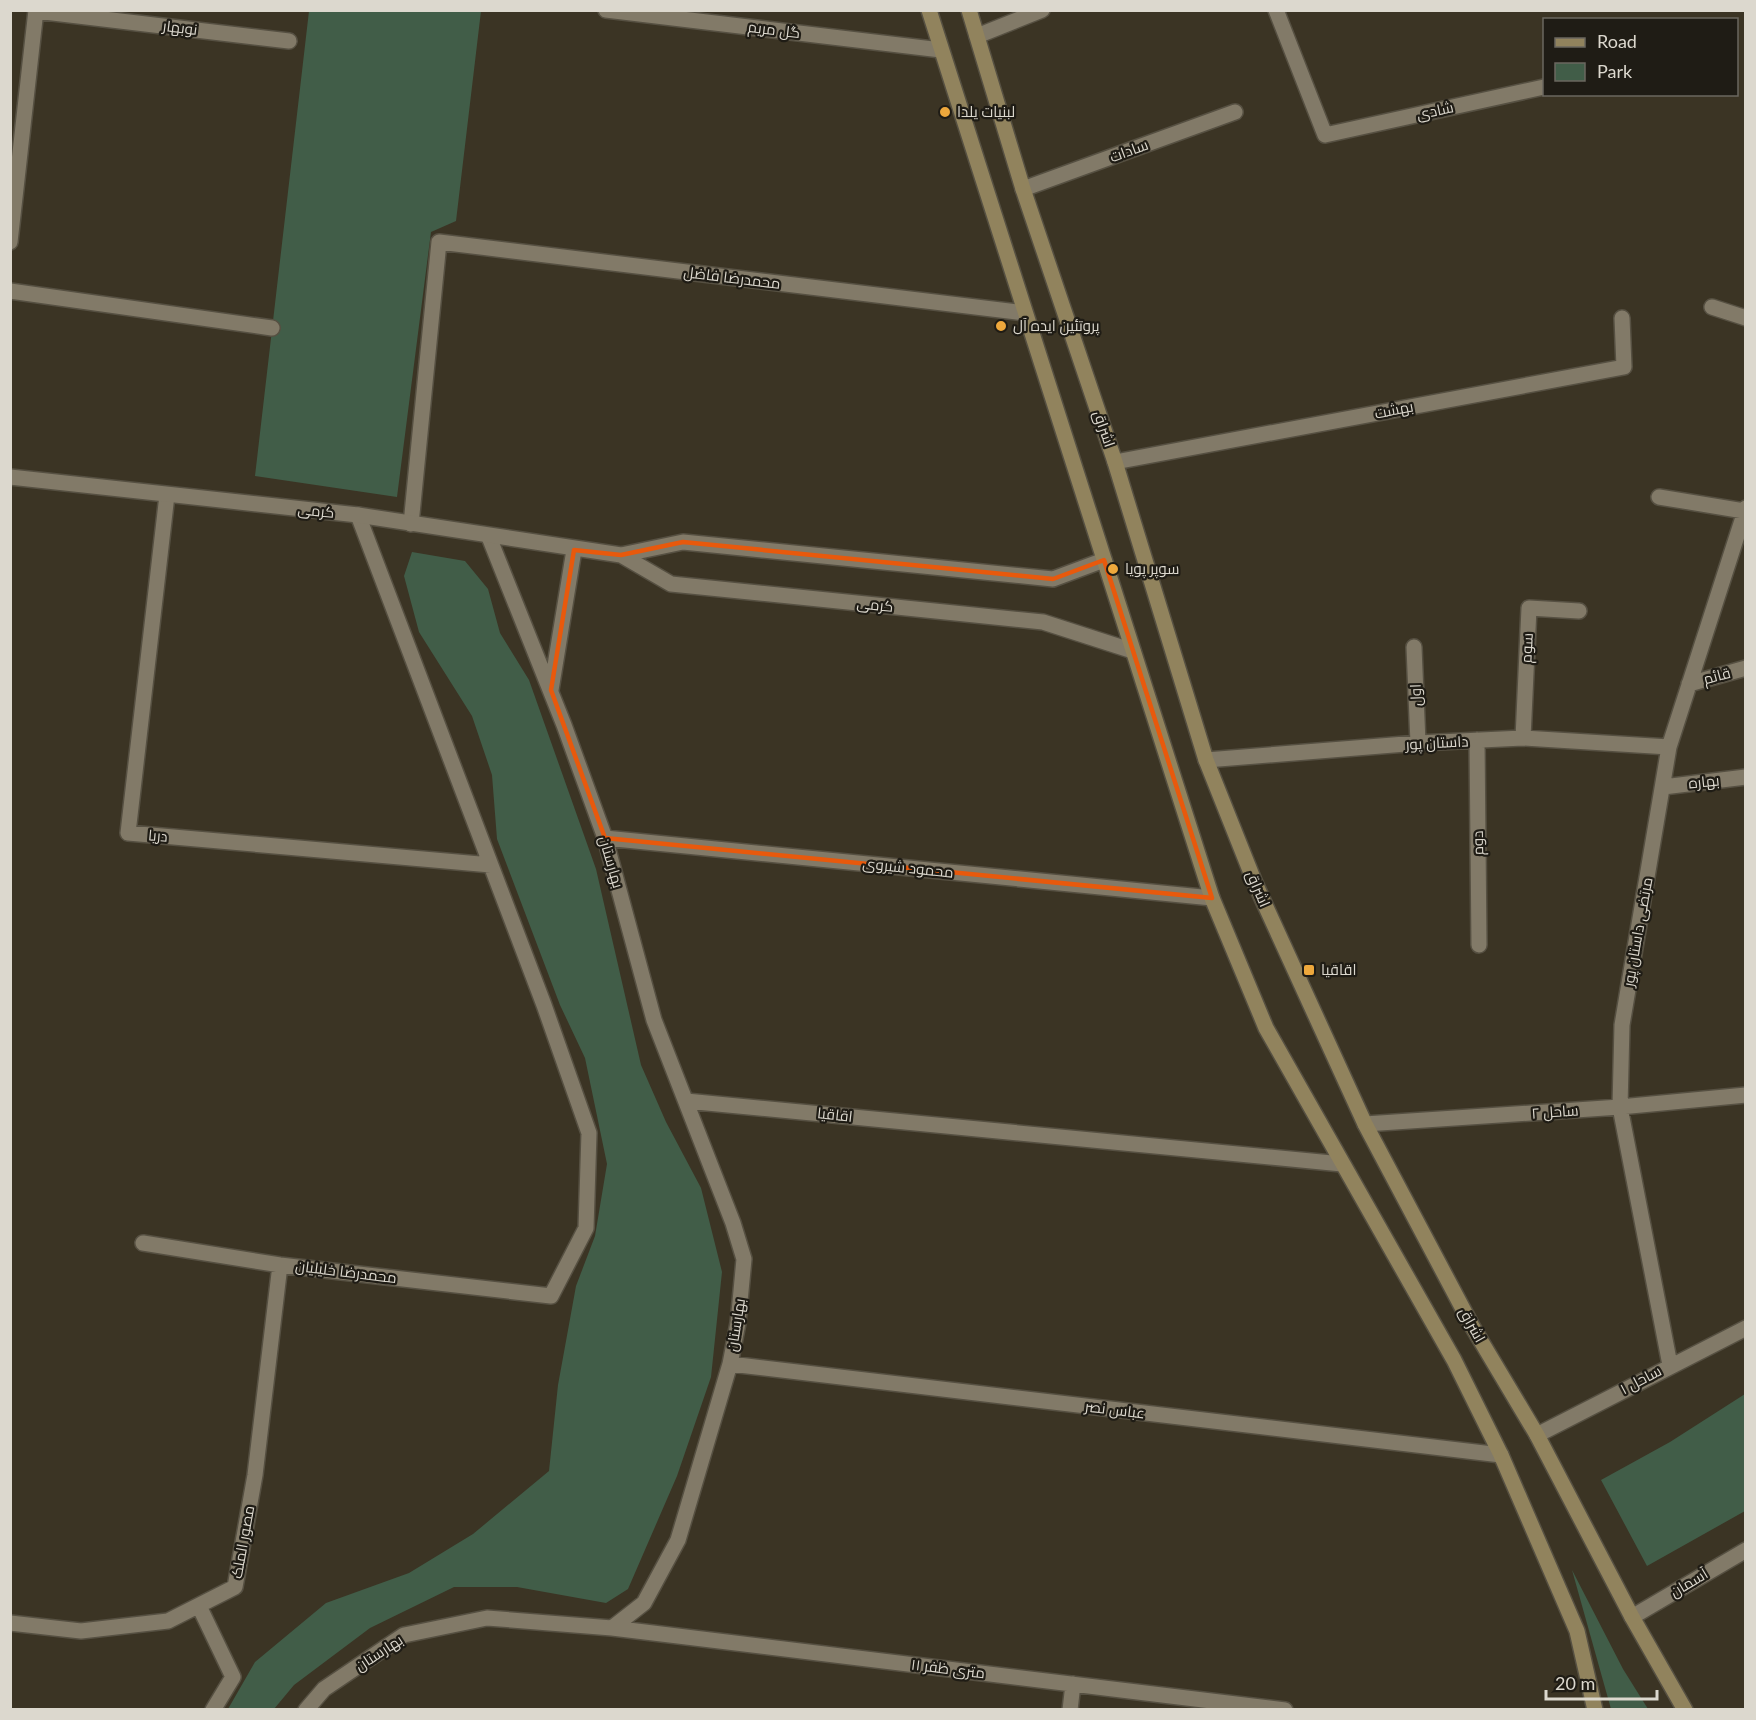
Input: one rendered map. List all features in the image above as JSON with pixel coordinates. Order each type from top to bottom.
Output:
[{"type":"main road","points":[[929,10],[1212,898],[1266,1028],[1454,1360],[1501,1455],[1577,1631],[1595,1710]]},
{"type":"main road","name":"اشراق","points":[[969,10],[1023,189],[1115,462],[1206,760],[1289,961],[1365,1124],[1472,1326],[1537,1435],[1632,1617],[1684,1710]]},
{"type":"street","name":"گل مریم","points":[[606,10],[941,50]]},
{"type":"street","points":[[977,36],[1042,10]]},
{"type":"street","name":"شادی","points":[[1276,10],[1325,135],[1543,87]]},
{"type":"street","points":[[10,242],[36,11]]},
{"type":"street","name":"نوبهار","points":[[36,11],[289,41]]},
{"type":"street","name":"سادات","points":[[1023,189],[1235,112]]},
{"type":"street","name":"محمدرضا فاضل","points":[[411,524],[439,242],[1025,313]]},
{"type":"street","points":[[10,291],[272,328]]},
{"type":"street","points":[[1713,307],[1746,318]]},
{"type":"street","name":"بهشت","points":[[1115,462],[1624,367],[1622,318]]},
{"type":"street","name":"کرمی","points":[[10,477],[358,515],[574,550],[621,555],[683,542],[1053,579],[1104,560]]},
{"type":"street","name":"دریا","points":[[167,495],[128,833],[491,865]]},
{"type":"street","points":[[1659,497],[1745,510]]},
{"type":"street","name":"مرتضی داستان پور","points":[[1670,1365],[1620,1107],[1622,1025],[1669,747],[1745,510]]},
{"type":"street","points":[[358,515],[491,865]]},
{"type":"street","name":"بهارستان","points":[[306,1710],[324,1689],[404,1635],[487,1618],[612,1628],[644,1603],[678,1540],[730,1364],[738,1323],[744,1258],[654,1020],[604,838],[551,690],[489,537]]},
{"type":"street","points":[[551,690],[574,550]]},
{"type":"street","name":"کرمی","points":[[621,555],[671,584],[1043,622],[1133,651]]},
{"type":"street","name":"سوم","points":[[1523,738],[1529,608],[1580,611]]},
{"type":"street","name":"اول","points":[[1414,647],[1418,743]]},
{"type":"street","name":"قائم","points":[[1689,684],[1746,668]]},
{"type":"street","name":"داستان پور","points":[[1206,760],[1418,743],[1523,738],[1669,747]]},
{"type":"street","name":"دوم","points":[[1477,740],[1479,945]]},
{"type":"street","name":"بهاره","points":[[1663,787],[1746,777]]},
{"type":"street","name":"محمود شیروی","points":[[604,838],[1212,898]]},
{"type":"street","name":"محمدرضا خلیلیان","points":[[143,1243],[280,1265],[551,1296],[586,1228],[589,1133],[491,865]]},
{"type":"street","name":"ساحل ۲","points":[[1365,1124],[1620,1107],[1746,1095]]},
{"type":"street","name":"اقاقیا","points":[[686,1101],[1342,1164]]},
{"type":"street","name":"مصور الملک","points":[[10,1623],[81,1631],[168,1621],[235,1587],[255,1475],[280,1265]]},
{"type":"street","name":"ساحل ۱","points":[[1537,1435],[1746,1328]]},
{"type":"street","name":"عباس نصر","points":[[730,1364],[1501,1455]]},
{"type":"street","name":"آسمان","points":[[1632,1617],[1746,1550]]},
{"type":"street","points":[[199,1606],[233,1677],[213,1710]]},
{"type":"street","name":"۱۱ متری ظفر","points":[[612,1628],[1285,1710]]},
{"type":"street","points":[[1070,1710],[1073,1684]]},
{"type":"highlighted area","points":[[683,542],[1053,579],[1104,560],[1212,898],[605,838],[551,690],[574,550],[621,555]]},
{"type":"green space","points":[[309,11],[481,11],[456,221],[431,232],[397,497],[255,476]]},
{"type":"green space","points":[[412,552],[465,561],[488,589],[500,633],[529,680],[596,869],[641,1065],[666,1122],[701,1188],[722,1272],[711,1377],[677,1476],[628,1589],[606,1603],[517,1587],[454,1587],[370,1628],[294,1685],[274,1709],[228,1709],[255,1662],[326,1603],[409,1573],[473,1534],[549,1471],[558,1385],[576,1286],[595,1236],[607,1164],[585,1058],[560,1005],[497,839],[492,775],[472,716],[419,632],[404,576]]},
{"type":"green space","points":[[1745,1394],[1745,1511],[1647,1566],[1601,1480],[1670,1442]]},
{"type":"green space","points":[[1572,1570],[1623,1669],[1648,1709],[1611,1709]]},
{"type":"place","name":"لبنیات یلدا","points":[[945,112]]},
{"type":"place","name":"پروتئین ایده آل","points":[[1001,326]]},
{"type":"place","name":"سوپر پویا","points":[[1113,569]]},
{"type":"place","name":"اقاقیا","points":[[1309,970]]}]
